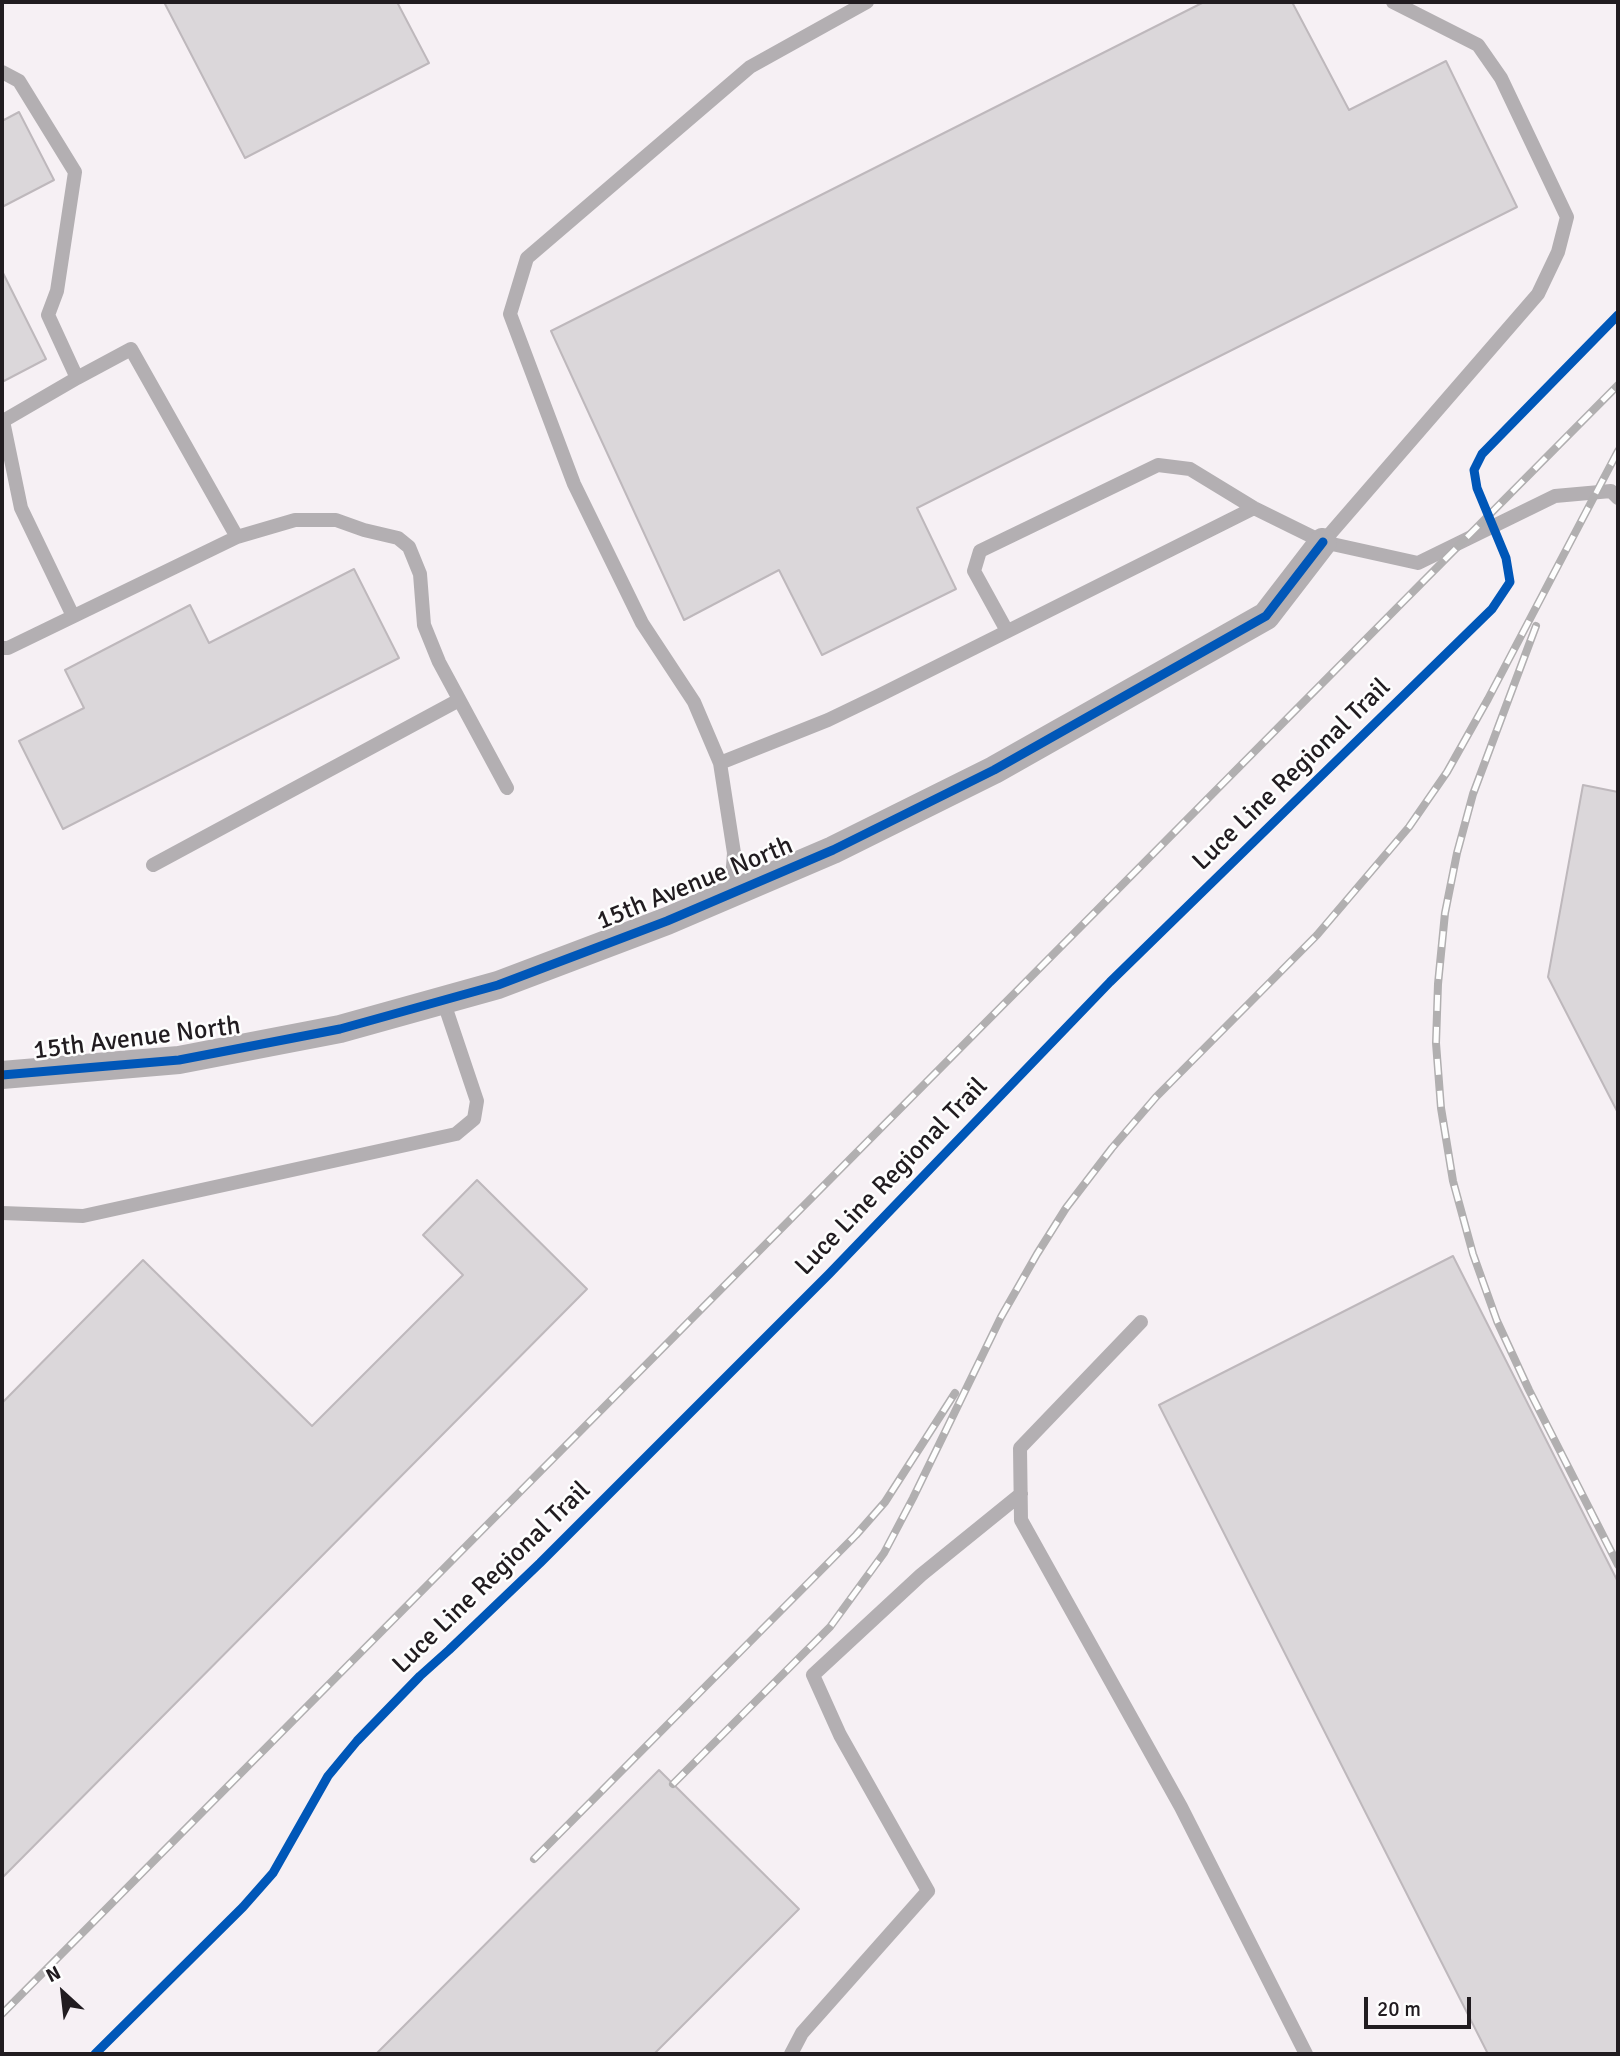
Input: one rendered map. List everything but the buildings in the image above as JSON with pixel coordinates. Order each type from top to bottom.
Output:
[{"type":"street","name":"15th Avenue North","points":[[2,1075],[179,1060],[340,1030],[498,985],[667,921],[833,850],[994,770],[1266,616],[1323,542]]},
{"type":"lane","points":[[731,894],[733,853],[720,763],[694,702],[642,623],[574,484],[510,314],[527,258],[750,67],[867,2]]},
{"type":"lane","points":[[1323,542],[1538,294],[1558,252],[1567,217],[1501,78],[1478,45],[1394,2]]},
{"type":"lane","points":[[2,72],[19,80],[75,172],[57,292],[48,315],[77,378]]},
{"type":"lane","points":[[74,616],[21,508],[3,421],[131,349],[237,537]]},
{"type":"lane","points":[[1007,631],[974,571],[980,551],[1158,466],[1190,469],[1254,508],[1323,542],[1418,562],[1555,496],[1611,491],[1618,498]]},
{"type":"lane","points":[[720,763],[828,720],[1254,508]]},
{"type":"lane","points":[[2,649],[237,537],[295,520],[336,520],[398,538],[409,547],[420,574],[424,625],[439,662],[507,788]]},
{"type":"lane","points":[[153,865],[459,700]]},
{"type":"lane","points":[[2,1213],[83,1216],[456,1134],[474,1119],[477,1101],[443,1000]]},
{"type":"lane","points":[[1141,1322],[1020,1448],[1021,1520],[1181,1807],[1306,2054]]},
{"type":"lane","points":[[791,2054],[802,2033],[928,1891],[840,1735],[813,1675],[921,1575],[1021,1494]]},
{"type":"railway","points":[[2,2014],[1618,385]]},
{"type":"railway","points":[[673,1784],[830,1627],[884,1553],[1001,1317],[1066,1208],[1112,1148],[1156,1097],[1317,935],[1409,827],[1447,772],[1488,699],[1618,451]]},
{"type":"railway","points":[[1536,626],[1473,794],[1445,913],[1436,1043],[1441,1108],[1453,1181],[1473,1254],[1497,1321],[1618,1565]]},
{"type":"railway","points":[[534,1859],[856,1535],[885,1502],[955,1393]]},
{"type":"cycle path","name":"Luce Line Regional Trail","points":[[95,2054],[243,1907],[273,1873],[328,1776],[357,1741],[420,1676],[540,1563],[829,1274],[1110,982],[1492,609],[1510,582],[1506,558],[1477,488],[1474,470],[1482,454],[1618,315]]},
{"type":"cycle path","points":[[2,1075],[179,1060],[340,1029],[498,985],[667,921],[833,850],[994,770],[1266,616],[1323,542]]}]
